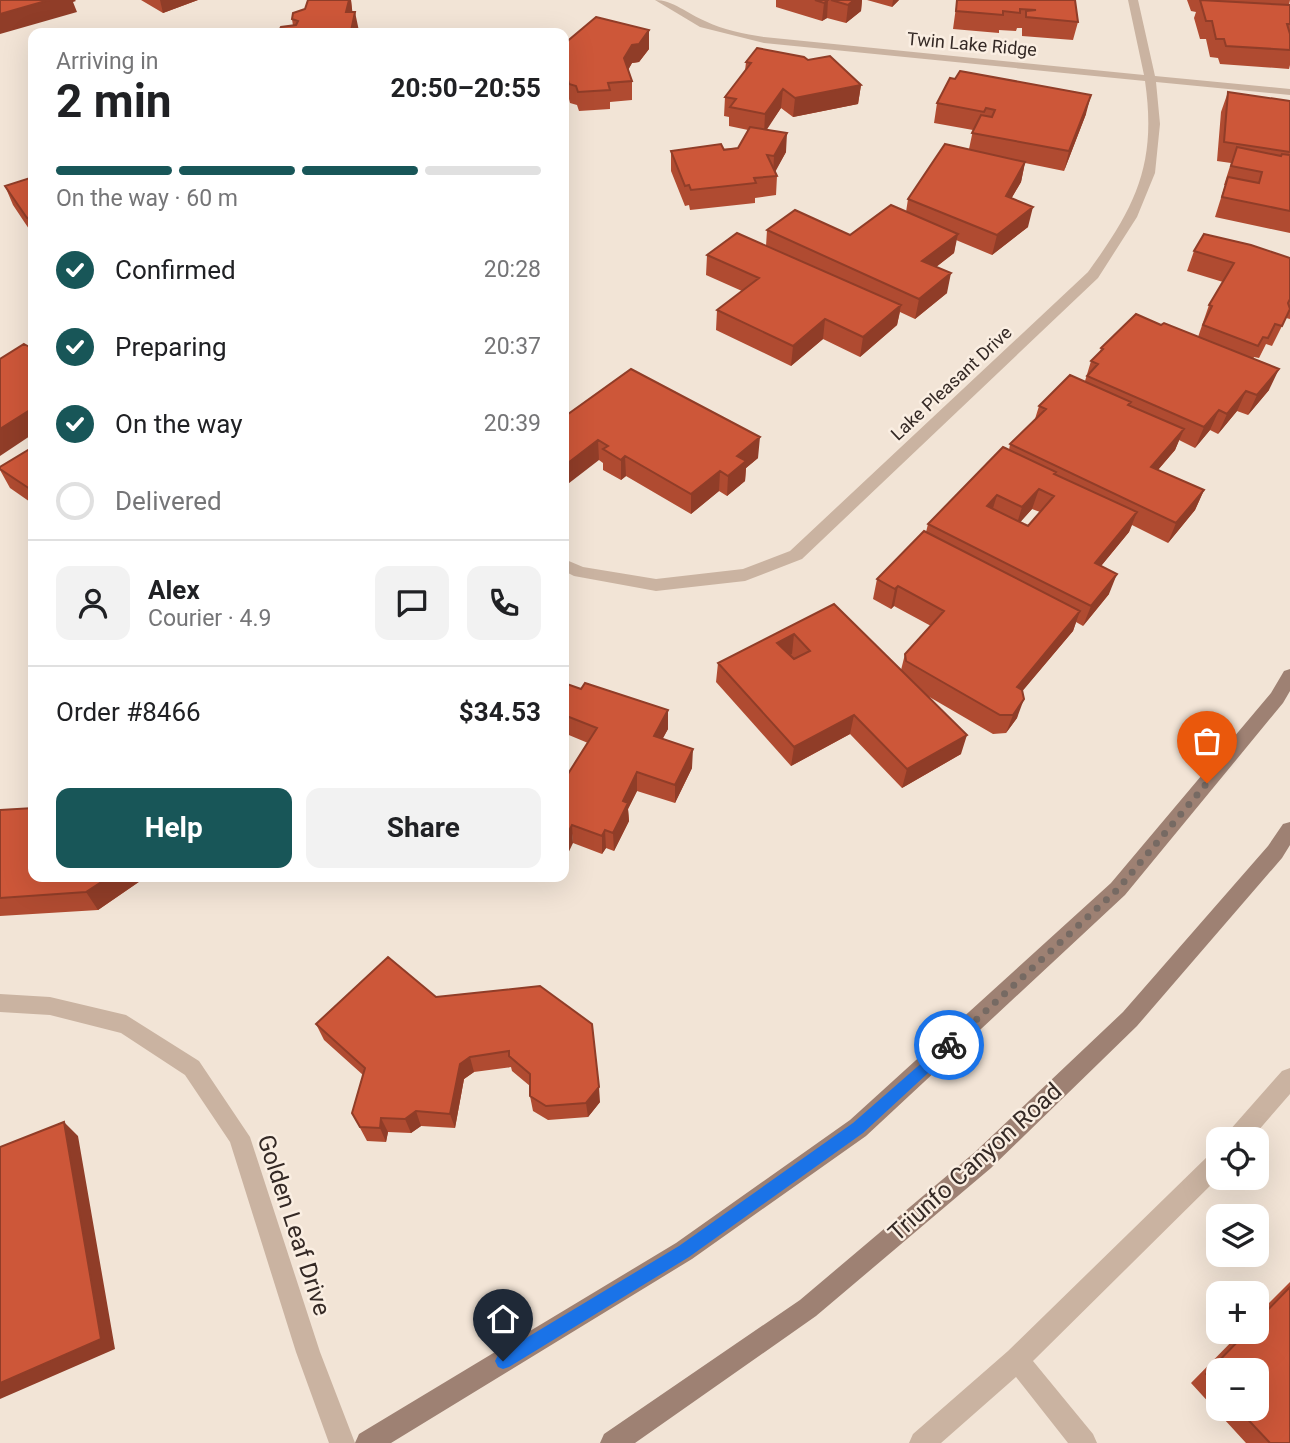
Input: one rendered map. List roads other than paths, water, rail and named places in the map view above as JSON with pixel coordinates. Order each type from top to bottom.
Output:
[{"type":"street","name":"Twin Lake Ridge","points":[[660,0],[682,15],[730,35],[796,45],[1290,92]]},
{"type":"street","name":"Lake Pleasant Drive","points":[[569,567],[579,572],[656,585],[745,575],[796,555],[1093,275],[1125,229],[1142,195],[1154,149],[1149,79],[1133,0]]},
{"type":"street","points":[[368,1443],[684,1251],[858,1128],[1118,889],[1277,698],[1290,676]]},
{"type":"street","name":"Triunfo Canyon Road","points":[[612,1443],[808,1308],[983,1160],[1130,1020],[1275,852],[1290,830]]},
{"type":"street","name":"Golden Leaf Drive","points":[[0,1003],[50,1006],[126,1025],[192,1068],[239,1137],[311,1362],[342,1443]]},
{"type":"street","points":[[1247,1127],[1290,1078]]},
{"type":"street","points":[[922,1443],[1017,1360],[1206,1174]]},
{"type":"street","points":[[1017,1360],[1084,1443]]}]
